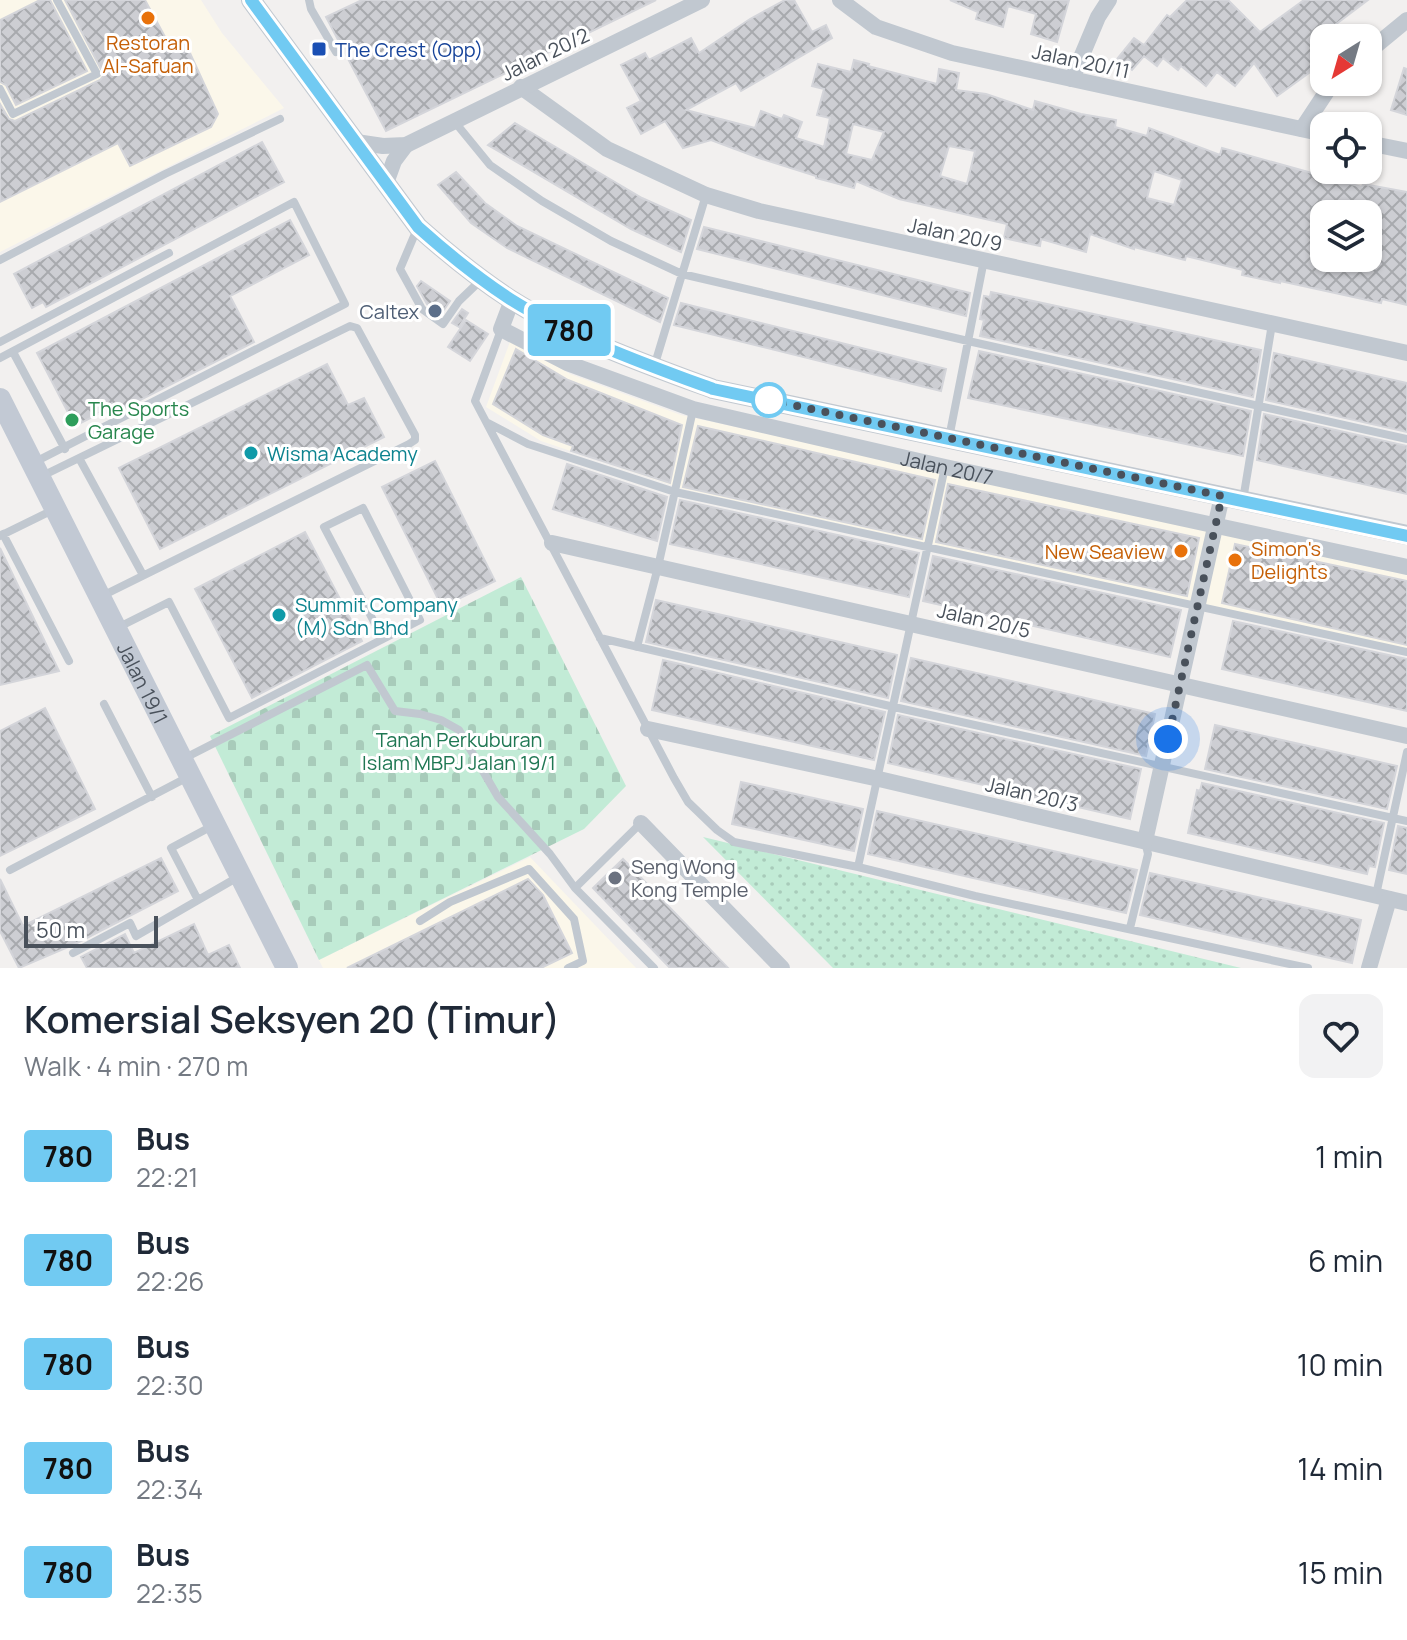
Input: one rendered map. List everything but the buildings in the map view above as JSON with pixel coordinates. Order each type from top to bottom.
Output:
[{"type":"main road","name":"Jalan 19/1","points":[[0,399],[287,968]]},
{"type":"street","name":"Jalan 20/7","points":[[251,0],[418,227],[512,300],[580,335],[654,368],[713,389],[1407,535]]},
{"type":"street","name":"Jalan 20/2","points":[[356,142],[406,145],[702,0]]},
{"type":"street","name":"Jalan 20/11","points":[[840,0],[876,27],[952,53],[1310,131]]},
{"type":"street","points":[[1072,79],[1098,17],[1109,0]]},
{"type":"street","points":[[1382,41],[1407,20]]},
{"type":"street","name":"Jalan 20/9","points":[[521,87],[607,149],[706,195],[759,211],[1407,353]]},
{"type":"street","points":[[1302,129],[1324,96]]},
{"type":"street","points":[[386,183],[394,161],[406,145]]},
{"type":"street","points":[[1382,146],[1407,151]]},
{"type":"street","points":[[501,329],[512,300]]},
{"type":"street","name":"Jalan 20/7","points":[[501,329],[567,363],[693,409],[1407,567]]},
{"type":"street","points":[[1145,841],[1222,496]]},
{"type":"street","name":"Jalan 20/5","points":[[552,543],[1407,736]]},
{"type":"street","name":"Jalan 20/3","points":[[648,729],[879,779],[1407,903]]},
{"type":"street","points":[[641,823],[782,968]]},
{"type":"street","points":[[1369,968],[1382,897]]},
{"type":"lane","points":[[0,89],[13,114],[97,74],[57,0]]},
{"type":"lane","points":[[309,0],[336,52]]},
{"type":"lane","points":[[0,260],[165,174],[280,119]]},
{"type":"lane","points":[[454,121],[490,165],[542,201],[611,241],[682,274],[1407,439]]},
{"type":"lane","points":[[654,368],[706,195]]},
{"type":"lane","points":[[0,358],[294,202],[345,304],[65,449],[36,471]]},
{"type":"lane","points":[[418,227],[400,269],[422,309],[443,324],[459,301],[482,279]]},
{"type":"lane","points":[[2,337],[169,253]]},
{"type":"lane","points":[[949,438],[984,260]]},
{"type":"lane","points":[[1243,501],[1272,323]]},
{"type":"lane","points":[[36,471],[79,458],[345,327],[357,328],[415,435],[415,440],[100,597]]},
{"type":"lane","points":[[501,329],[475,401],[688,802],[717,830],[734,842],[1308,968]]},
{"type":"lane","points":[[13,352],[65,449]]},
{"type":"lane","points":[[637,647],[693,409]]},
{"type":"lane","points":[[487,423],[528,444],[675,492],[1407,652]]},
{"type":"lane","points":[[79,458],[143,575]]},
{"type":"lane","points":[[858,867],[945,467]]},
{"type":"lane","points":[[116,629],[169,602],[229,718],[383,639],[420,620],[363,508],[324,527],[383,639]]},
{"type":"lane","points":[[55,509],[2,535],[69,661]]},
{"type":"lane","points":[[600,638],[1407,821]]},
{"type":"lane","points":[[10,870],[152,797],[186,768],[367,665],[395,711],[431,717],[459,730],[498,797],[550,854],[575,888],[654,968]]},
{"type":"lane","points":[[104,704],[152,797]]},
{"type":"lane","points":[[1382,897],[1393,818],[1407,752]]},
{"type":"lane","points":[[575,888],[641,823]]},
{"type":"lane","points":[[198,900],[171,848],[214,825]]},
{"type":"lane","points":[[1130,928],[1148,854],[1145,841]]},
{"type":"lane","points":[[420,921],[450,902],[529,869],[574,919],[583,961],[568,968]]},
{"type":"lane","points":[[73,953],[130,923],[136,936],[240,875]]},
{"type":"shaded area","points":[[0,0],[201,0],[222,33],[284,108],[0,252]]},
{"type":"shaded area","points":[[511,339],[570,374],[681,415],[1407,575],[1407,649],[683,489],[541,441],[486,407]]},
{"type":"shaded area","points":[[530,857],[636,968],[323,968],[319,960]]},
{"type":"green space","name":"Tanah Perkuburan Islam MBPJ Jalan 19/1","points":[[521,577],[626,786],[584,829],[319,960],[210,736]]},
{"type":"green space","points":[[703,837],[1241,968],[833,968]]},
{"type":"bus line","name":"780","points":[[251,0],[418,227],[446,252],[512,300],[580,335],[654,368],[713,389],[1407,536]]},
{"type":"place","name":"Restoran Al-Safuan","points":[[148,18]]},
{"type":"place","name":"The Crest (Opp)","points":[[319,49]]},
{"type":"place","name":"Caltex","points":[[435,311]]},
{"type":"place","name":"The Sports Garage","points":[[72,420]]},
{"type":"place","name":"Wisma Academy","points":[[251,453]]},
{"type":"place","name":"New Seaview","points":[[1181,551]]},
{"type":"place","name":"Simon's Delights","points":[[1235,560]]},
{"type":"place","name":"Summit Company (M) Sdn Bhd","points":[[279,615]]},
{"type":"place","name":"Seng Wong Kong Temple","points":[[615,878]]},
{"type":"route","points":[[769,400],[1222,496],[1168,739]]}]
